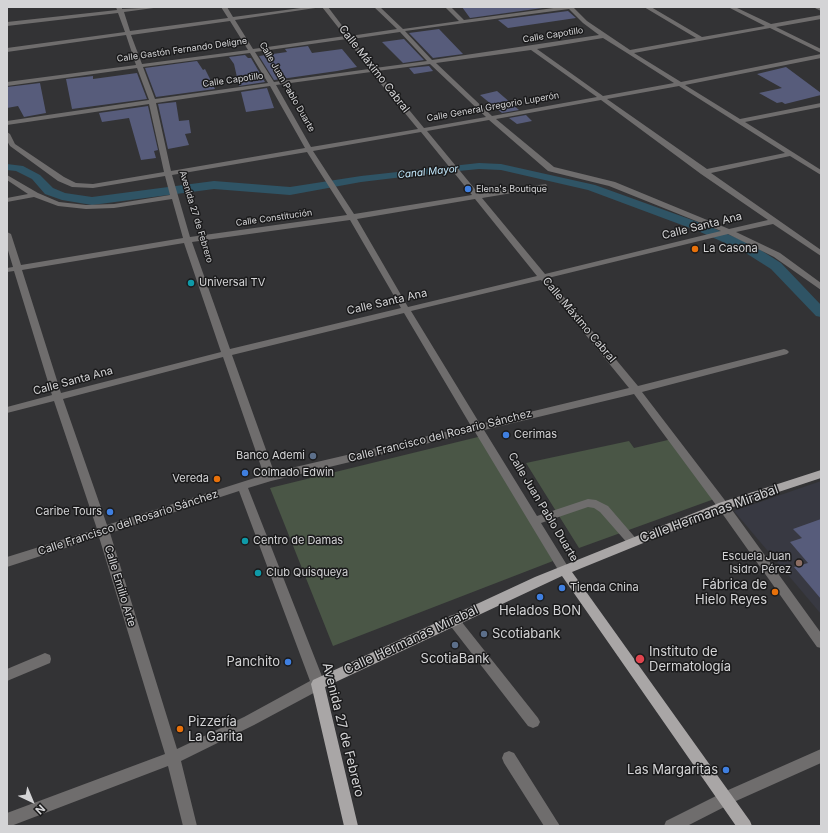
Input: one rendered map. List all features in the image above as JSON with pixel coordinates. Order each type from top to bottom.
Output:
[{"type":"main road","name":"Calle Hermanas Mirabal","points":[[318,684],[539,580],[723,506],[821,474]]},
{"type":"main road","name":"Calle Juan Pablo Duarte","points":[[564,570],[745,826]]},
{"type":"main road","name":"Avenida 27 de Febrero","points":[[318,684],[351,826]]},
{"type":"street","points":[[7,24],[119,9],[158,7]]},
{"type":"street","name":"Calle Juan Pablo Duarte","points":[[224,7],[272,84],[309,150],[352,217],[406,310],[478,426],[564,570]]},
{"type":"street","points":[[7,50],[128,32],[320,7]]},
{"type":"street","name":"Calle Máximo Cabral","points":[[325,7],[373,70],[636,390],[723,506],[821,643]]},
{"type":"street","points":[[377,7],[431,62],[490,117],[551,169],[612,184],[778,255],[821,287]]},
{"type":"street","points":[[448,7],[463,22]]},
{"type":"street","name":"Calle Gastón Fernando Deligne","points":[[7,84],[573,7]]},
{"type":"street","points":[[647,7],[702,39]]},
{"type":"street","points":[[731,7],[821,51]]},
{"type":"street","points":[[817,7],[821,9]]},
{"type":"street","points":[[570,8],[585,22],[604,36],[821,173]]},
{"type":"street","name":"Avenida 27 de Febrero","points":[[119,9],[152,101],[187,240],[228,353],[270,477]]},
{"type":"street","points":[[629,52],[770,25],[821,17]]},
{"type":"street","name":"Calle Capotillo","points":[[7,123],[152,101],[532,48],[604,36]]},
{"type":"street","points":[[532,48],[821,254]]},
{"type":"street","name":"Calle General Gregorio Luperón","points":[[170,177],[309,150],[680,84],[821,56]]},
{"type":"street","points":[[739,121],[820,106]]},
{"type":"street","points":[[7,134],[10,146],[62,179],[75,185],[93,186],[170,177]]},
{"type":"street","points":[[704,172],[791,154]]},
{"type":"street","points":[[7,177],[35,195],[58,204],[86,207],[114,206],[175,195]]},
{"type":"street","name":"Calle Constitución","points":[[12,269],[187,240],[352,217],[544,186]]},
{"type":"street","points":[[7,200],[35,195]]},
{"type":"street","name":"Calle Santa Ana","points":[[7,410],[228,353],[774,221]]},
{"type":"street","name":"Calle Emilio Arte","points":[[7,234],[12,269],[103,530],[173,758],[190,826]]},
{"type":"street","name":"Calle Francisco del Rosario Sánchez","points":[[7,562],[270,477],[478,426],[636,390],[784,352]]},
{"type":"street","name":"Avenida 27 de Febrero","points":[[242,486],[318,684]]},
{"type":"street","points":[[535,521],[588,503],[596,504],[604,509],[633,542]]},
{"type":"street","points":[[454,620],[533,722]]},
{"type":"street","points":[[7,675],[45,660]]},
{"type":"street","name":"Calle Hermanas Mirabal","points":[[7,820],[173,758],[249,722],[318,684]]},
{"type":"street","points":[[671,826],[726,798],[821,756]]},
{"type":"street","points":[[509,758],[553,826]]},
{"type":"shaded area","name":"Escuela Juan Isidro Pérez","points":[[821,481],[821,614],[734,511]]},
{"type":"green space","points":[[482,436],[553,561],[333,646],[270,488]]},
{"type":"green space","points":[[672,439],[717,498],[579,548],[526,463],[629,441],[634,448]]},
{"type":"building","points":[[462,7],[550,7],[470,18]]},
{"type":"building","points":[[568,11],[576,18],[508,28],[498,20]]},
{"type":"building","points":[[439,29],[463,54],[433,58],[409,33]]},
{"type":"building","points":[[404,39],[424,60],[403,63],[382,42]]},
{"type":"building","points":[[308,46],[312,53],[342,49],[357,67],[274,80],[259,56],[287,52],[285,49]]},
{"type":"building","points":[[245,55],[248,58],[251,58],[265,82],[239,86],[234,64],[229,57]]},
{"type":"building","points":[[197,61],[203,70],[205,69],[215,89],[156,97],[145,68]]},
{"type":"building","points":[[429,66],[433,71],[414,74],[409,68]]},
{"type":"building","points":[[786,67],[821,93],[821,95],[785,104],[782,102],[777,103],[759,93],[782,88],[757,74]]},
{"type":"building","points":[[137,73],[147,99],[72,109],[66,79],[93,76],[93,79]]},
{"type":"building","points":[[40,83],[46,113],[24,117],[18,106],[7,108],[7,87]]},
{"type":"building","points":[[267,88],[274,108],[246,112],[241,92]]},
{"type":"building","points":[[497,91],[519,110],[502,113],[480,95]]},
{"type":"building","points":[[176,102],[179,121],[189,120],[191,133],[185,134],[189,145],[168,149],[158,104]]},
{"type":"building","points":[[148,106],[158,150],[154,151],[156,158],[141,160],[129,118],[102,122],[99,113]]},
{"type":"building","points":[[526,115],[532,121],[517,124],[509,118]]},
{"type":"building","points":[[821,519],[821,599],[794,567],[808,563],[790,542],[802,538],[793,529]]},
{"type":"waterway","name":"Canal Mayor","points":[[7,167],[19,168],[36,177],[49,191],[62,196],[92,201],[214,185],[290,191],[361,179],[428,171],[479,166],[501,167],[591,187],[702,228],[746,247],[776,266],[821,313]]},
{"type":"place","name":"Elena's Boutique","points":[[468,189]]},
{"type":"place","name":"La Casona","points":[[695,249]]},
{"type":"place","name":"Universal TV","points":[[191,283]]},
{"type":"place","name":"Cerimas","points":[[506,435]]},
{"type":"place","name":"Banco Ademi","points":[[313,456]]},
{"type":"place","name":"Colmado Edwin","points":[[245,473]]},
{"type":"place","name":"Vereda","points":[[217,479]]},
{"type":"place","name":"Caribe Tours","points":[[110,512]]},
{"type":"place","name":"Centro de Damas","points":[[245,541]]},
{"type":"place","name":"Escuela Juan Isidro Pérez","points":[[799,563]]},
{"type":"place","name":"Club Quisqueya","points":[[258,573]]},
{"type":"place","name":"Tienda China","points":[[562,588]]},
{"type":"place","name":"Fábrica de Hielo Reyes","points":[[775,592]]},
{"type":"place","name":"Helados BON","points":[[540,597]]},
{"type":"place","name":"Scotiabank","points":[[484,634]]},
{"type":"place","name":"ScotiaBank","points":[[455,645]]},
{"type":"place","name":"Instituto de Dermatología","points":[[640,659]]},
{"type":"place","name":"Panchito","points":[[288,662]]},
{"type":"place","name":"Pizzería La Garita","points":[[180,729]]},
{"type":"place","name":"Las Margaritas","points":[[726,770]]}]
